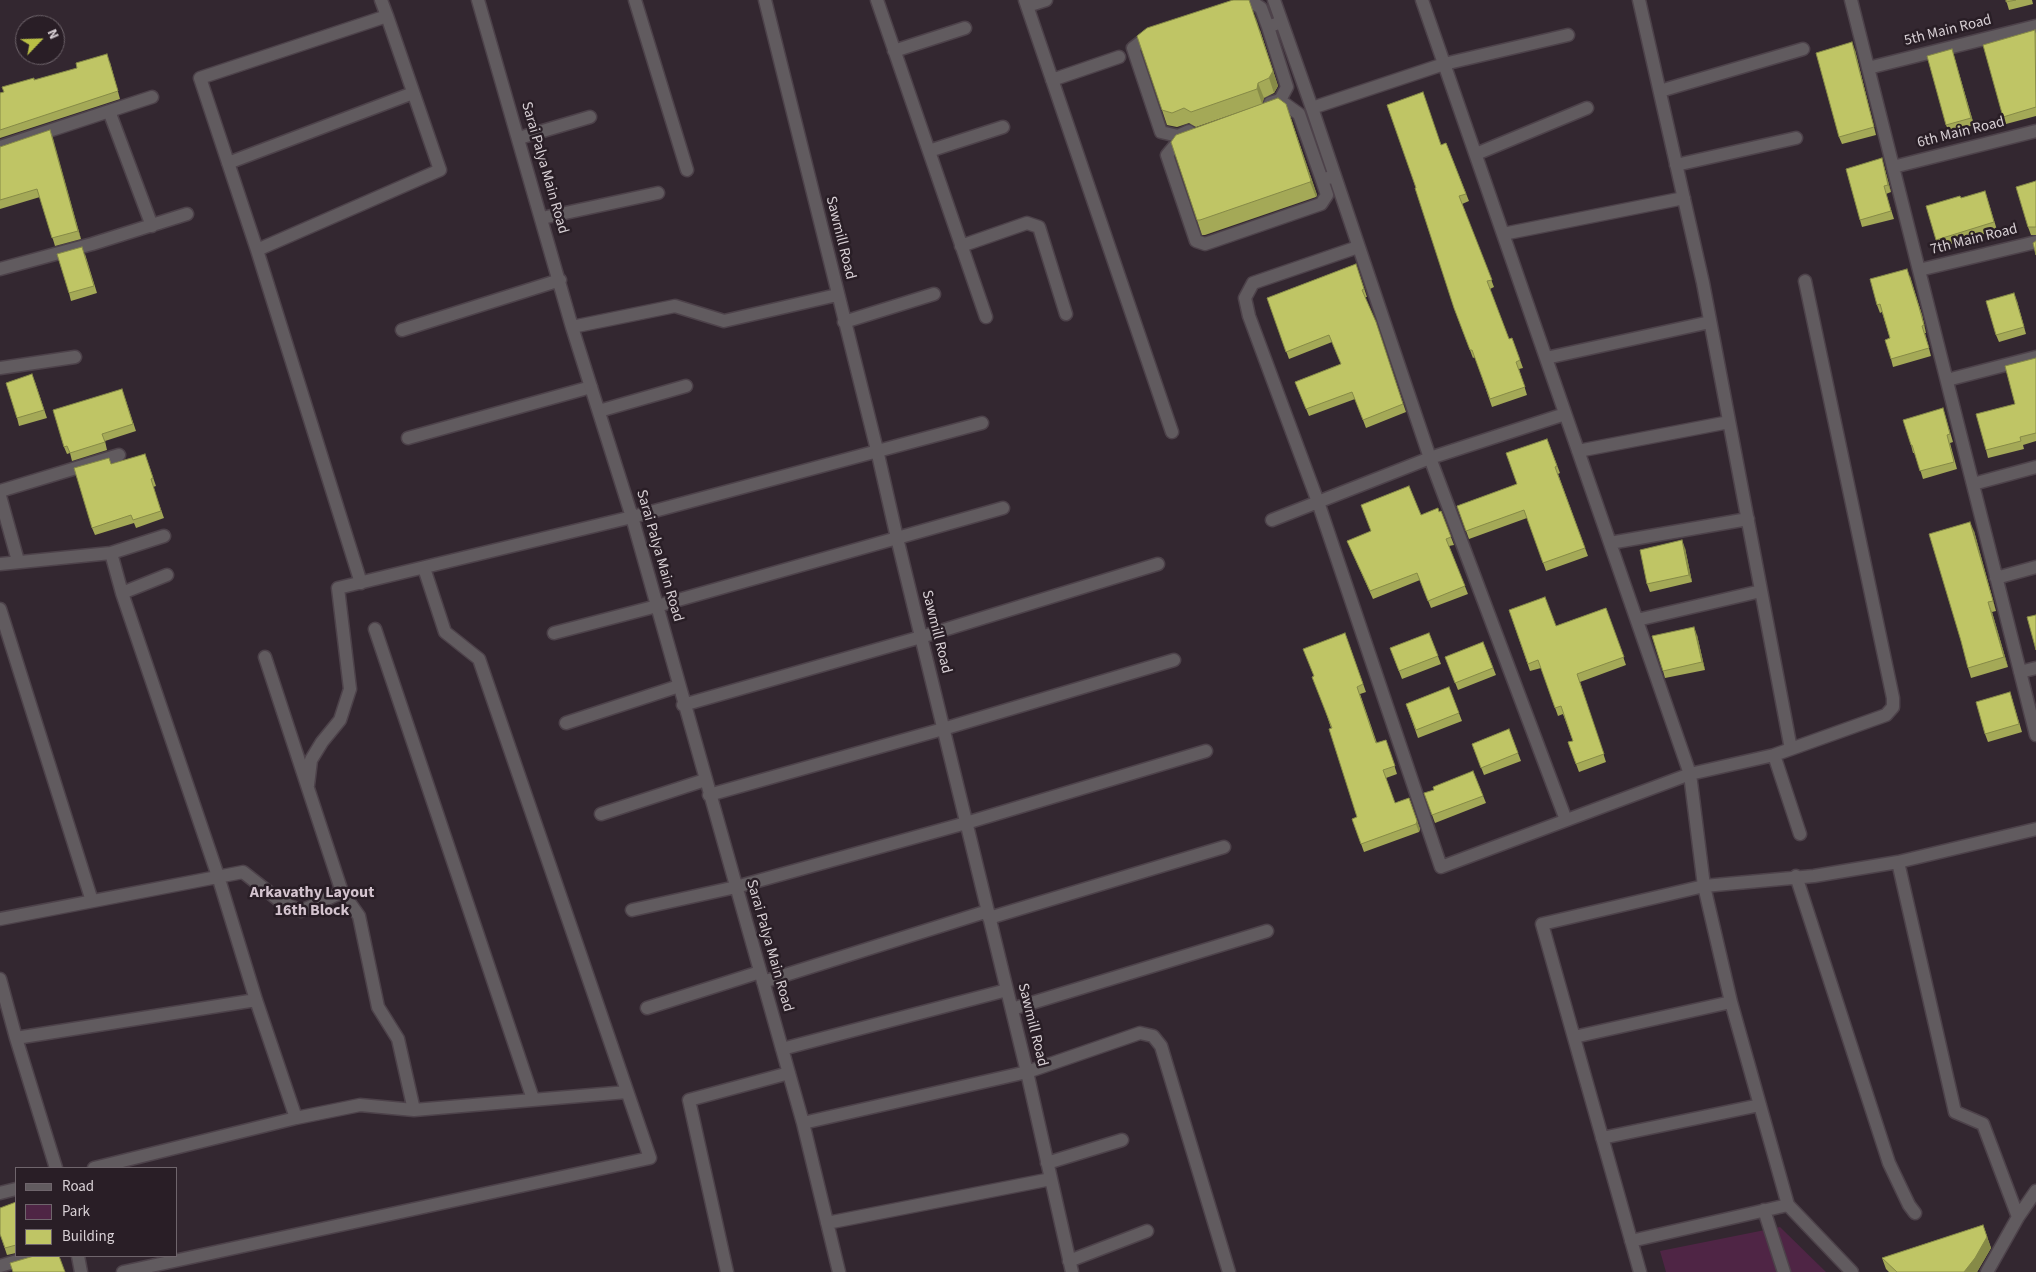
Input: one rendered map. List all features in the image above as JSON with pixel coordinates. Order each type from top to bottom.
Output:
[{"type":"street","points":[[257,250],[440,170],[381,0]]},
{"type":"street","name":"Sarai Palya Main Road","points":[[478,0],[572,327],[632,517],[803,1123],[839,1272]]},
{"type":"street","points":[[635,0],[687,170]]},
{"type":"street","name":"Sawmill Road","points":[[765,0],[877,450],[1012,1009],[1070,1267]]},
{"type":"street","points":[[1046,0],[1026,3],[1172,432]]},
{"type":"street","points":[[1167,30],[1148,36],[1133,48],[1161,132],[1178,136],[1205,130],[1177,143],[1167,155],[1196,240],[1205,244],[1321,204],[1327,195],[1328,178],[1312,108],[1274,0]]},
{"type":"street","points":[[1422,0],[1690,774],[1704,886],[1732,1002],[1788,1205],[1852,1272]]},
{"type":"street","points":[[1639,0],[1703,283],[1791,749]]},
{"type":"street","points":[[1851,0],[2036,735]]},
{"type":"street","points":[[881,1],[894,51],[986,317]]},
{"type":"street","points":[[1224,11],[1252,2],[1261,8],[1288,87],[1280,100],[1259,110],[1285,104],[1299,114],[1358,247],[1430,458],[1566,820]]},
{"type":"street","points":[[361,583],[257,250],[200,78],[387,16]]},
{"type":"street","points":[[1268,27],[1281,22]]},
{"type":"street","name":"5th Main Road","points":[[1868,68],[2036,26]]},
{"type":"street","points":[[894,51],[964,28]]},
{"type":"street","points":[[1312,108],[1444,64],[1568,35]]},
{"type":"street","points":[[1660,91],[1803,49]]},
{"type":"street","points":[[1052,80],[1119,57]]},
{"type":"street","points":[[228,163],[413,92]]},
{"type":"street","points":[[0,147],[152,97]]},
{"type":"street","points":[[1476,154],[1587,108]]},
{"type":"street","points":[[109,111],[152,226]]},
{"type":"street","points":[[519,138],[590,117]]},
{"type":"street","points":[[929,151],[1003,127]]},
{"type":"street","name":"6th Main Road","points":[[1893,167],[2036,131]]},
{"type":"street","points":[[1676,166],[1796,138]]},
{"type":"street","points":[[542,218],[658,192]]},
{"type":"street","points":[[1503,234],[1684,198]]},
{"type":"street","points":[[0,269],[92,244],[188,214]]},
{"type":"street","points":[[962,246],[1027,222],[1039,227],[1066,314]]},
{"type":"street","name":"7th Main Road","points":[[1919,270],[2036,242]]},
{"type":"street","points":[[1358,247],[1253,283],[1245,298],[1249,316],[1318,502],[1441,867],[1690,774],[1774,755],[1791,749],[1886,715],[1893,707],[1889,678],[1805,281]]},
{"type":"street","points":[[402,330],[560,280]]},
{"type":"street","points":[[844,322],[934,294]]},
{"type":"street","points":[[572,327],[675,306],[724,321],[837,295]]},
{"type":"street","points":[[1546,358],[1710,322]]},
{"type":"street","points":[[0,368],[75,357]]},
{"type":"street","points":[[1946,380],[2036,357]]},
{"type":"street","points":[[599,411],[686,386]]},
{"type":"street","points":[[408,438],[591,387]]},
{"type":"street","points":[[1272,520],[1430,458],[1565,414]]},
{"type":"street","points":[[1578,451],[1729,422]]},
{"type":"street","points":[[308,784],[311,760],[322,742],[340,720],[350,689],[338,588],[632,517],[982,423]]},
{"type":"street","points":[[0,491],[119,455]]},
{"type":"street","points":[[1972,484],[2036,468]]},
{"type":"street","points":[[0,496],[18,561]]},
{"type":"street","points":[[554,633],[657,606],[1003,508]]},
{"type":"street","points":[[1610,544],[1748,519]]},
{"type":"street","points":[[0,564],[110,553],[164,536]]},
{"type":"street","points":[[110,553],[218,876],[256,1000],[296,1118]]},
{"type":"street","points":[[684,705],[921,637],[1158,564]]},
{"type":"street","points":[[1996,578],[2036,567]]},
{"type":"street","points":[[123,1272],[650,1158],[479,659],[445,632],[424,568]]},
{"type":"street","points":[[122,593],[167,575]]},
{"type":"street","points":[[1637,620],[1761,590]]},
{"type":"street","points":[[0,609],[92,901]]},
{"type":"street","points":[[375,629],[533,1099]]},
{"type":"street","points":[[265,657],[342,892],[359,916],[378,1007],[398,1038],[414,1110]]},
{"type":"street","points":[[709,795],[943,729],[1174,660]]},
{"type":"street","points":[[2020,672],[2036,668]]},
{"type":"street","points":[[566,723],[679,686]]},
{"type":"street","points":[[632,910],[736,887],[966,823],[1206,751]]},
{"type":"street","points":[[1774,755],[1800,834]]},
{"type":"street","points":[[601,814],[705,780]]},
{"type":"street","points":[[1640,1272],[1542,924],[1704,886],[1796,876],[1814,876],[1898,862],[2036,828]]},
{"type":"street","points":[[647,1008],[989,914],[1224,846]]},
{"type":"street","points":[[1898,862],[1955,1112],[1983,1124],[2018,1217]]},
{"type":"street","points":[[0,919],[243,872],[280,900],[301,911],[342,892]]},
{"type":"street","points":[[1796,876],[1889,1163],[1909,1205],[1915,1213]]},
{"type":"street","points":[[1012,1009],[1267,931]]},
{"type":"street","points":[[0,979],[56,1167]]},
{"type":"street","points":[[782,1049],[1007,990]]},
{"type":"street","points":[[16,1038],[256,1000]]},
{"type":"street","points":[[1574,1037],[1732,1002]]},
{"type":"street","points":[[803,1123],[1027,1072],[1140,1033],[1153,1036],[1161,1046],[1229,1272]]},
{"type":"street","points":[[727,1272],[689,1100],[789,1073]]},
{"type":"street","points":[[98,1167],[296,1118],[360,1105],[414,1110],[627,1092]]},
{"type":"street","points":[[1602,1138],[1760,1105]]},
{"type":"street","points":[[1047,1163],[1122,1140]]},
{"type":"street","points":[[827,1223],[1051,1178]]},
{"type":"street","points":[[0,1193],[15,1189]]},
{"type":"street","points":[[1987,1272],[2018,1217],[2036,1191]]},
{"type":"street","points":[[1631,1241],[1788,1205]]},
{"type":"street","points":[[1764,1210],[1784,1272]]},
{"type":"street","points":[[1070,1267],[1147,1231]]},
{"type":"street","points":[[0,1266],[31,1257]]},
{"type":"street","points":[[78,1257],[82,1272]]},
{"type":"green space","points":[[1780,1227],[1826,1272],[1666,1272],[1660,1251]]},
{"type":"building","points":[[1233,0],[1249,0],[1273,71],[1269,78],[1258,83],[1257,89],[1191,112],[1184,108],[1172,113],[1162,110],[1137,36],[1147,28]]},
{"type":"building","points":[[2035,30],[2036,107],[2003,117],[1983,45]]},
{"type":"building","points":[[1852,42],[1874,127],[1839,137],[1816,53]]},
{"type":"building","points":[[1952,49],[1971,118],[1946,125],[1927,56]]},
{"type":"building","points":[[107,54],[118,91],[0,130],[0,93],[4,92],[2,87],[77,68],[76,63]]},
{"type":"building","points":[[1423,92],[1441,145],[1446,143],[1466,194],[1459,196],[1492,280],[1487,281],[1509,339],[1512,338],[1520,360],[1516,362],[1525,387],[1490,399],[1454,308],[1416,188],[1387,105]]},
{"type":"building","points":[[1278,98],[1286,104],[1311,181],[1197,220],[1171,142],[1176,135]]},
{"type":"building","points":[[50,130],[78,231],[52,238],[37,189],[0,200],[0,147]]},
{"type":"building","points":[[1882,158],[1888,185],[1884,186],[1891,211],[1860,220],[1846,169]]},
{"type":"building","points":[[2036,181],[2036,227],[2028,227],[2016,187]]},
{"type":"building","points":[[1985,191],[1994,222],[1936,240],[1926,206]]},
{"type":"building","points":[[2036,241],[2036,255],[2033,243]]},
{"type":"building","points":[[82,247],[94,286],[69,293],[57,254]]},
{"type":"building","points":[[1356,264],[1364,289],[1362,290],[1376,322],[1403,404],[1363,420],[1352,392],[1306,409],[1295,382],[1341,364],[1329,335],[1286,352],[1267,298]]},
{"type":"building","points":[[1907,269],[1929,348],[1891,359],[1885,340],[1890,338],[1880,304],[1877,305],[1870,279]]},
{"type":"building","points":[[2014,293],[2024,327],[1996,335],[1986,301]]},
{"type":"building","points":[[2036,358],[2036,433],[2020,437],[2021,441],[1986,450],[1976,414],[2015,404],[2005,366]]},
{"type":"building","points":[[32,374],[44,410],[17,418],[6,383]]},
{"type":"building","points":[[122,389],[133,424],[102,434],[105,442],[70,453],[67,446],[64,447],[53,410]]},
{"type":"building","points":[[1943,408],[1950,434],[1947,435],[1954,462],[1920,471],[1903,420]]},
{"type":"building","points":[[1547,439],[1557,466],[1555,467],[1585,548],[1543,563],[1524,510],[1466,531],[1457,506],[1517,484],[1506,453]]},
{"type":"building","points":[[145,454],[161,511],[133,520],[131,515],[92,528],[74,468],[109,458],[111,464]]},
{"type":"building","points":[[1409,486],[1421,515],[1438,508],[1439,512],[1441,511],[1451,537],[1446,539],[1465,586],[1428,601],[1417,573],[1370,591],[1347,541],[1371,531],[1361,505]]},
{"type":"building","points":[[1970,522],[1993,601],[1988,602],[2004,657],[1968,668],[1929,534]]},
{"type":"building","points":[[1682,540],[1689,575],[1647,584],[1640,550]]},
{"type":"building","points":[[1545,597],[1556,626],[1606,608],[1624,657],[1577,674],[1604,754],[1576,764],[1568,742],[1573,741],[1561,706],[1555,708],[1538,660],[1528,664],[1509,610]]},
{"type":"building","points":[[2036,615],[2036,650],[2027,617]]},
{"type":"building","points":[[1694,627],[1702,662],[1663,671],[1652,636]]},
{"type":"building","points":[[1345,633],[1363,684],[1357,687],[1376,743],[1386,740],[1395,766],[1383,770],[1395,803],[1409,798],[1417,821],[1416,824],[1361,844],[1352,819],[1357,817],[1329,729],[1332,728],[1303,649]]},
{"type":"building","points":[[1429,633],[1438,656],[1399,671],[1390,648]]},
{"type":"building","points":[[1483,642],[1493,668],[1455,683],[1445,657]]},
{"type":"building","points":[[1449,687],[1459,713],[1416,730],[1406,704]]},
{"type":"building","points":[[2010,692],[2019,724],[1985,734],[1976,702]]},
{"type":"building","points":[[1509,729],[1518,753],[1481,768],[1472,744]]},
{"type":"building","points":[[1473,771],[1483,796],[1432,815],[1424,793],[1434,790],[1433,787]]},
{"type":"building","points":[[15,1202],[15,1245],[5,1248],[0,1234],[0,1208]]},
{"type":"building","points":[[1983,1225],[1987,1237],[1975,1258],[1964,1272],[1897,1272],[1882,1258]]},
{"type":"building","points":[[31,1257],[59,1257],[65,1272],[13,1272],[10,1263]]},
{"type":"district","name":"Arkavathy Layout 16th Block","points":[[312,902]]}]
